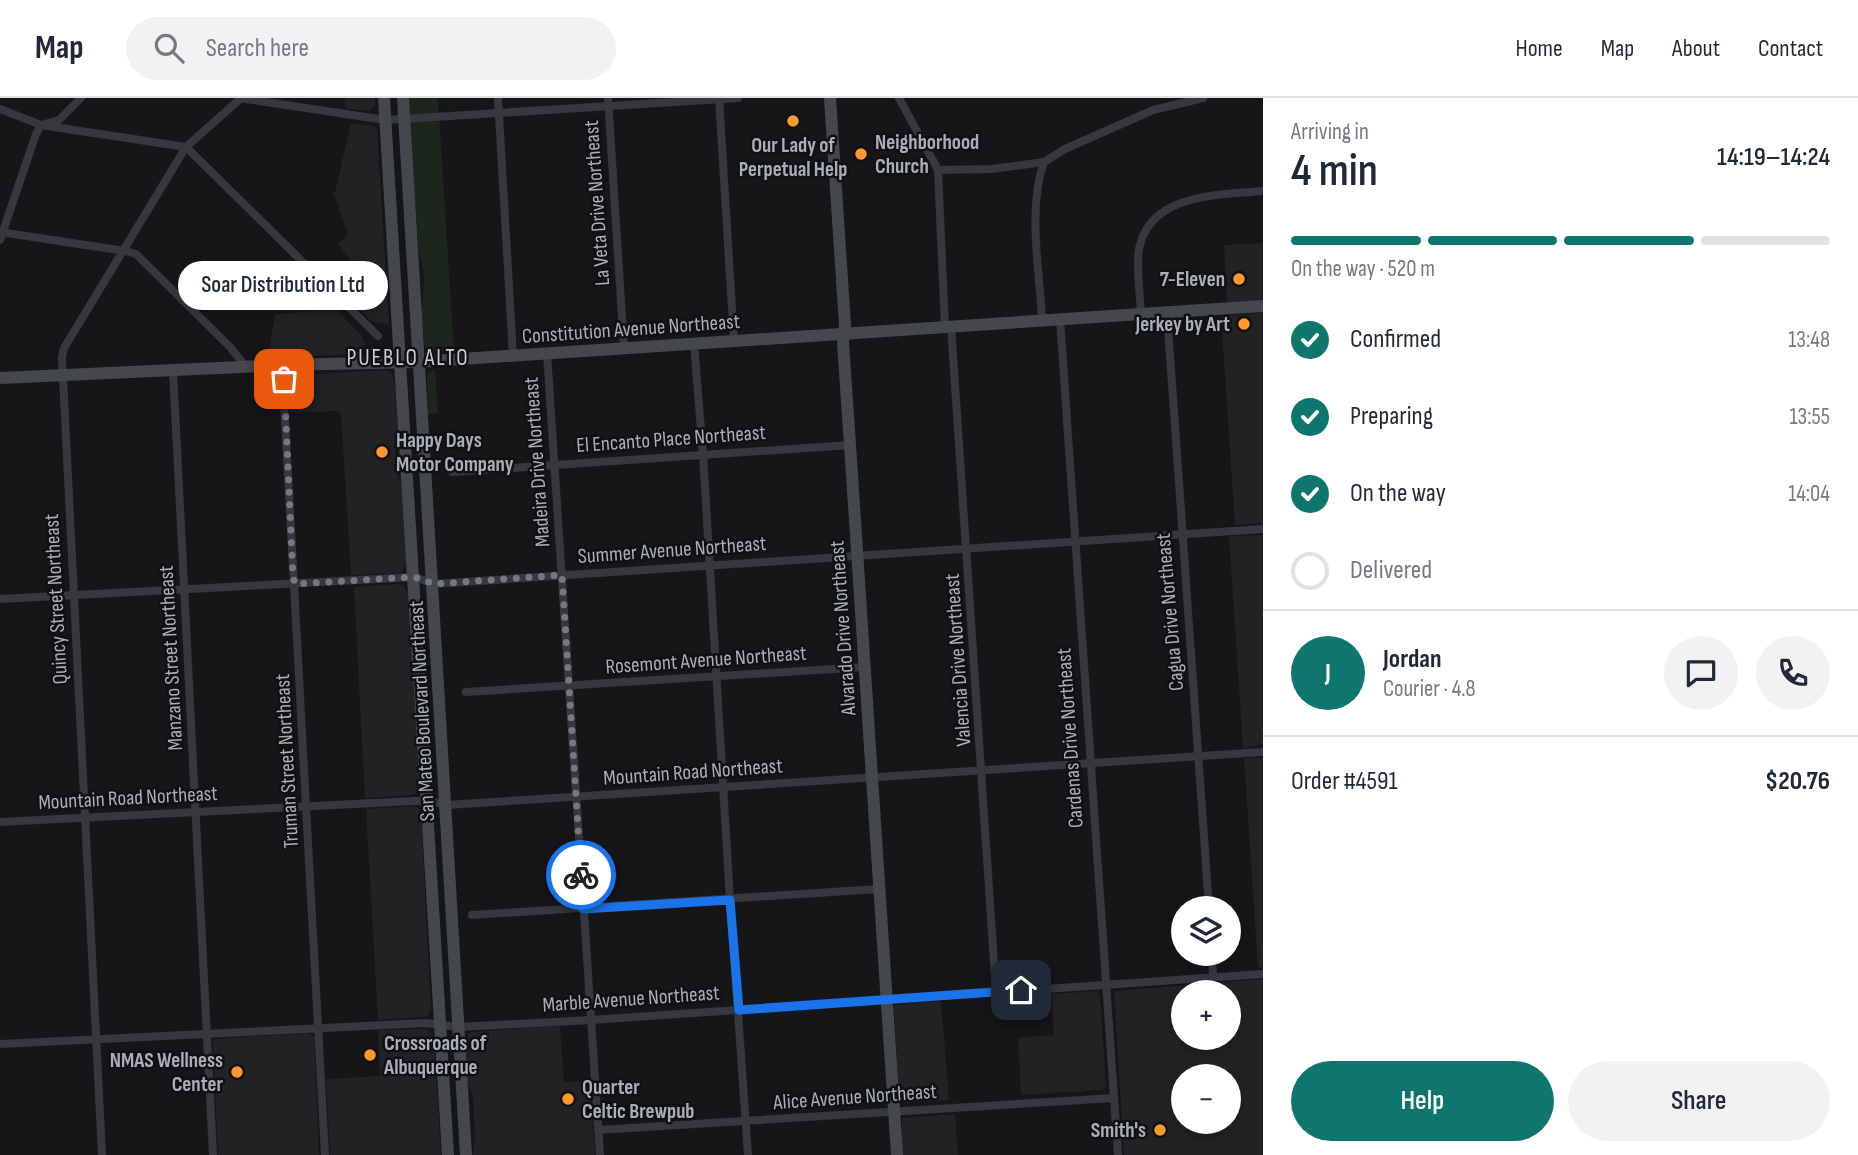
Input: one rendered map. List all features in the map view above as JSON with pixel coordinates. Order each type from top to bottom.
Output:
[{"type":"street","points":[[81,98],[60,119],[41,125],[1,235],[125,250],[141,257],[246,367]]},
{"type":"street","points":[[240,98],[386,120],[499,114],[608,102],[738,98]]},
{"type":"street","name":"Quincy Street Northeast","points":[[102,1155],[62,375],[64,348],[186,147],[240,98]]},
{"type":"street","name":"San Mateo Boulevard Northeast","points":[[384,98],[448,1155]]},
{"type":"street","name":"San Mateo Boulevard Northeast","points":[[403,98],[466,1155]]},
{"type":"street","name":"Madeira Drive Northeast","points":[[498,98],[513,356]]},
{"type":"street","name":"Alvarado Drive Northeast","points":[[830,98],[845,333],[843,343],[897,1155]]},
{"type":"street","name":"Valencia Drive Northeast","points":[[899,98],[938,170],[948,327],[968,547],[996,992]]},
{"type":"street","points":[[938,170],[992,169],[1044,162],[1065,149],[1153,110],[1203,98]]},
{"type":"street","points":[[719,99],[734,341]]},
{"type":"street","name":"La Veta Drive Northeast","points":[[608,102],[624,348]]},
{"type":"street","points":[[0,108],[41,125],[186,147],[378,336]]},
{"type":"street","points":[[1042,321],[1036,193],[1044,162]]},
{"type":"street","points":[[1141,314],[1138,260],[1140,246],[1146,230],[1157,216],[1174,205],[1198,198],[1263,191]]},
{"type":"street","name":"Constitution Avenue Northeast","points":[[0,378],[282,365],[401,363],[1263,306]]},
{"type":"street","name":"Cagua Drive Northeast","points":[[1167,313],[1208,896]]},
{"type":"street","name":"Cardenas Drive Northeast","points":[[1060,319],[1118,1155]]},
{"type":"street","points":[[694,344],[748,1155]]},
{"type":"street","name":"Madeira Drive Northeast","points":[[547,353],[600,1155]]},
{"type":"street","name":"Truman Street Northeast","points":[[282,365],[325,1155]]},
{"type":"street","name":"Manzano Street Northeast","points":[[173,370],[213,1155]]},
{"type":"street","name":"El Encanto Place Northeast","points":[[452,472],[850,445]]},
{"type":"street","name":"Summer Avenue Northeast","points":[[0,598],[415,577],[434,584],[1263,529]]},
{"type":"street","name":"Rosemont Avenue Northeast","points":[[466,692],[864,667]]},
{"type":"street","name":"Mountain Road Northeast","points":[[0,822],[428,801],[447,805],[1263,752]]},
{"type":"street","points":[[472,915],[879,889]]},
{"type":"street","points":[[1213,966],[1213,977]]},
{"type":"street","name":"Marble Avenue Northeast","points":[[0,1044],[440,1023],[458,1027],[591,1020],[1263,974]]},
{"type":"street","name":"Alice Avenue Northeast","points":[[598,1130],[1114,1098]]},
{"type":"shaded area","points":[[344,98],[375,98],[375,107],[368,111],[346,108]]},
{"type":"shaded area","points":[[408,98],[438,98],[454,352],[433,353],[425,347],[422,312],[424,277],[419,255]]},
{"type":"shaded area","points":[[351,123],[374,126],[377,129],[389,325],[371,321],[340,290],[359,271],[338,244],[348,234],[333,192]]},
{"type":"shaded area","points":[[1263,243],[1263,300],[1227,303],[1224,245]]},
{"type":"shaded area","points":[[337,310],[362,336],[365,345],[362,351],[353,354],[268,358],[275,314]]},
{"type":"shaded area","points":[[1263,313],[1263,523],[1235,525],[1221,316]]},
{"type":"shaded area","points":[[435,369],[438,413],[428,414],[427,377],[428,373]]},
{"type":"shaded area","points":[[386,370],[394,379],[398,430],[395,442],[397,473],[402,488],[406,565],[401,573],[351,575],[341,415],[336,411],[290,413],[289,378],[292,375]]},
{"type":"shaded area","points":[[1263,535],[1263,744],[1243,748],[1229,536]]},
{"type":"shaded area","points":[[403,585],[408,593],[420,789],[413,795],[365,798],[354,587]]},
{"type":"shaded area","points":[[1244,758],[1263,758],[1263,967],[1258,968]]},
{"type":"shaded area","points":[[418,808],[421,815],[431,1008],[428,1016],[424,1017],[378,1020],[366,809]]},
{"type":"shaded area","points":[[1263,979],[1263,1155],[1124,1155],[1114,991],[1171,986],[1171,1050],[1241,1050],[1241,981]]},
{"type":"shaded area","points":[[1097,991],[1100,995],[1106,1087],[1102,1090],[1021,1095],[1018,1038],[1054,1035],[1051,994]]},
{"type":"shaded area","points":[[941,1001],[949,1100],[903,1103],[899,1099],[894,1005]]},
{"type":"shaded area","points":[[560,1026],[564,1082],[590,1081],[595,1155],[473,1155],[473,1095],[468,1085],[465,1048],[468,1035],[471,1032]]},
{"type":"shaded area","points":[[428,1029],[434,1037],[441,1155],[330,1155],[326,1079],[380,1076],[378,1030]]},
{"type":"shaded area","points":[[308,1033],[314,1037],[319,1155],[218,1155],[215,1039]]},
{"type":"shaded area","points":[[955,1114],[958,1155],[902,1155],[902,1118]]},
{"type":"way so far","points":[[284,379],[295,584],[415,577],[434,584],[562,575],[581,875]]},
{"type":"place","name":"Our Lady of Perpetual Help","points":[[793,121]]},
{"type":"place","name":"Neighborhood Church","points":[[861,154]]},
{"type":"place","name":"7-Eleven","points":[[1239,279]]},
{"type":"place","name":"Jerkey by Art","points":[[1244,324]]},
{"type":"place","name":"Soar Distribution Ltd","points":[[284,379]]},
{"type":"place","name":"Happy Days Motor Company","points":[[382,452]]},
{"type":"place","name":"Crossroads of Albuquerque","points":[[370,1055]]},
{"type":"place","name":"NMAS Wellness Center","points":[[237,1072]]},
{"type":"place","name":"Quarter Celtic Brewpub","points":[[568,1099]]},
{"type":"place","name":"Smith's","points":[[1160,1130]]},
{"type":"district","name":"PUEBLO ALTO","points":[[408,358]]},
{"type":"route","points":[[581,875],[583,909],[730,900],[739,1010],[1021,990]]}]
